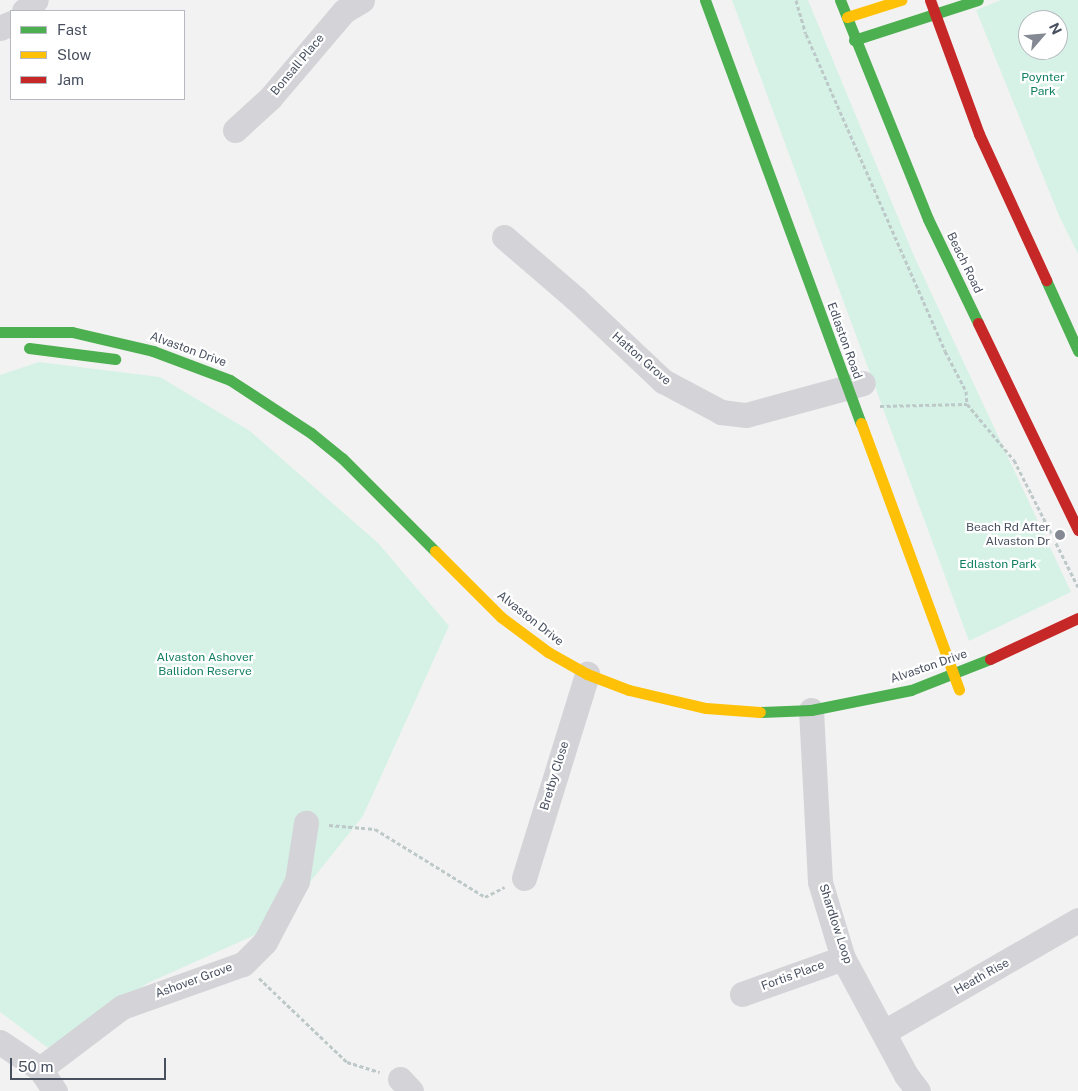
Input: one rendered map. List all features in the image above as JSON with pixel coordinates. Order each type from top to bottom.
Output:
[{"type":"street","points":[[25,10],[36,0]]},
{"type":"street","name":"Bonsall Place","points":[[235,130],[270,98],[344,11],[362,0]]},
{"type":"street","name":"Edlaston Road","points":[[705,0],[857,382],[954,675],[955,692]]},
{"type":"street","name":"Beach Road","points":[[840,0],[854,40],[928,219],[1078,530]]},
{"type":"street","points":[[847,17],[901,0]]},
{"type":"street","points":[[930,0],[979,134],[1078,350]]},
{"type":"street","points":[[854,40],[936,16],[978,0]]},
{"type":"street","name":"Hatton Grove","points":[[504,237],[576,299],[663,381],[721,412],[746,415],[857,382]]},
{"type":"street","name":"Alvaston Drive","points":[[0,332],[81,334],[154,351],[230,380],[273,407],[334,452],[501,617],[548,652],[584,687],[629,690],[706,708],[766,713],[811,722],[954,675],[972,677]]},
{"type":"street","points":[[16,348],[64,350],[127,362]]},
{"type":"street","name":"Edlaston Road","points":[[857,382],[872,406]]},
{"type":"street","name":"Alvaston Drive","points":[[955,692],[972,677],[1078,618]]},
{"type":"street","points":[[964,653],[972,677]]},
{"type":"street","name":"Bretby Close","points":[[524,878],[584,687]]},
{"type":"street","name":"Shardlow Loop","points":[[811,722],[820,882],[843,958],[918,1091]]},
{"type":"street","name":"Ashover Grove","points":[[40,1070],[122,1008],[243,964],[265,942],[296,881],[306,823]]},
{"type":"street","name":"Heath Rise","points":[[884,1032],[1078,920]]},
{"type":"street","name":"Fortis Place","points":[[742,994],[843,958]]},
{"type":"street","points":[[0,1042],[40,1070],[55,1091]]},
{"type":"path","points":[[796,0],[806,34],[945,351],[966,391],[967,404],[1014,460],[1078,587]]},
{"type":"path","points":[[872,406],[967,404]]},
{"type":"path","points":[[306,823],[376,829],[485,897],[524,878]]},
{"type":"path","points":[[243,964],[347,1062],[406,1085]]},
{"type":"green space","name":"Edlaston Park","points":[[732,0],[808,0],[914,256],[1071,592],[969,641]]},
{"type":"green space","name":"Poynter Park","points":[[1001,0],[1078,0],[1078,254],[1060,218],[976,10]]},
{"type":"green space","name":"Alvaston Ashover Ballidon Reserve","points":[[39,362],[160,377],[250,431],[378,543],[449,626],[363,816],[275,926],[148,983],[48,1048],[0,1012],[0,375]]},
{"type":"traffic: fast","points":[[705,0],[861,423]]},
{"type":"traffic: fast","points":[[840,0],[928,219],[978,323]]},
{"type":"traffic: fast","points":[[854,40],[978,0]]},
{"type":"traffic: fast","points":[[1046,280],[1078,351]]},
{"type":"traffic: fast","points":[[0,332],[72,332],[153,351],[230,380],[311,433],[342,458],[435,551]]},
{"type":"traffic: fast","points":[[29,348],[115,359]]},
{"type":"traffic: fast","points":[[760,712],[811,710],[911,690],[990,659]]},
{"type":"traffic: slow","points":[[847,17],[901,0]]},
{"type":"traffic: slow","points":[[861,423],[959,690]]},
{"type":"traffic: slow","points":[[435,551],[501,617],[548,652],[587,674],[629,690],[706,708],[760,712]]},
{"type":"traffic: jam","points":[[930,0],[979,134],[1046,280]]},
{"type":"traffic: jam","points":[[978,323],[1078,530]]},
{"type":"traffic: jam","points":[[990,659],[1078,618]]},
{"type":"place","name":"Beach Rd After Alvaston Dr","points":[[1060,535]]}]
